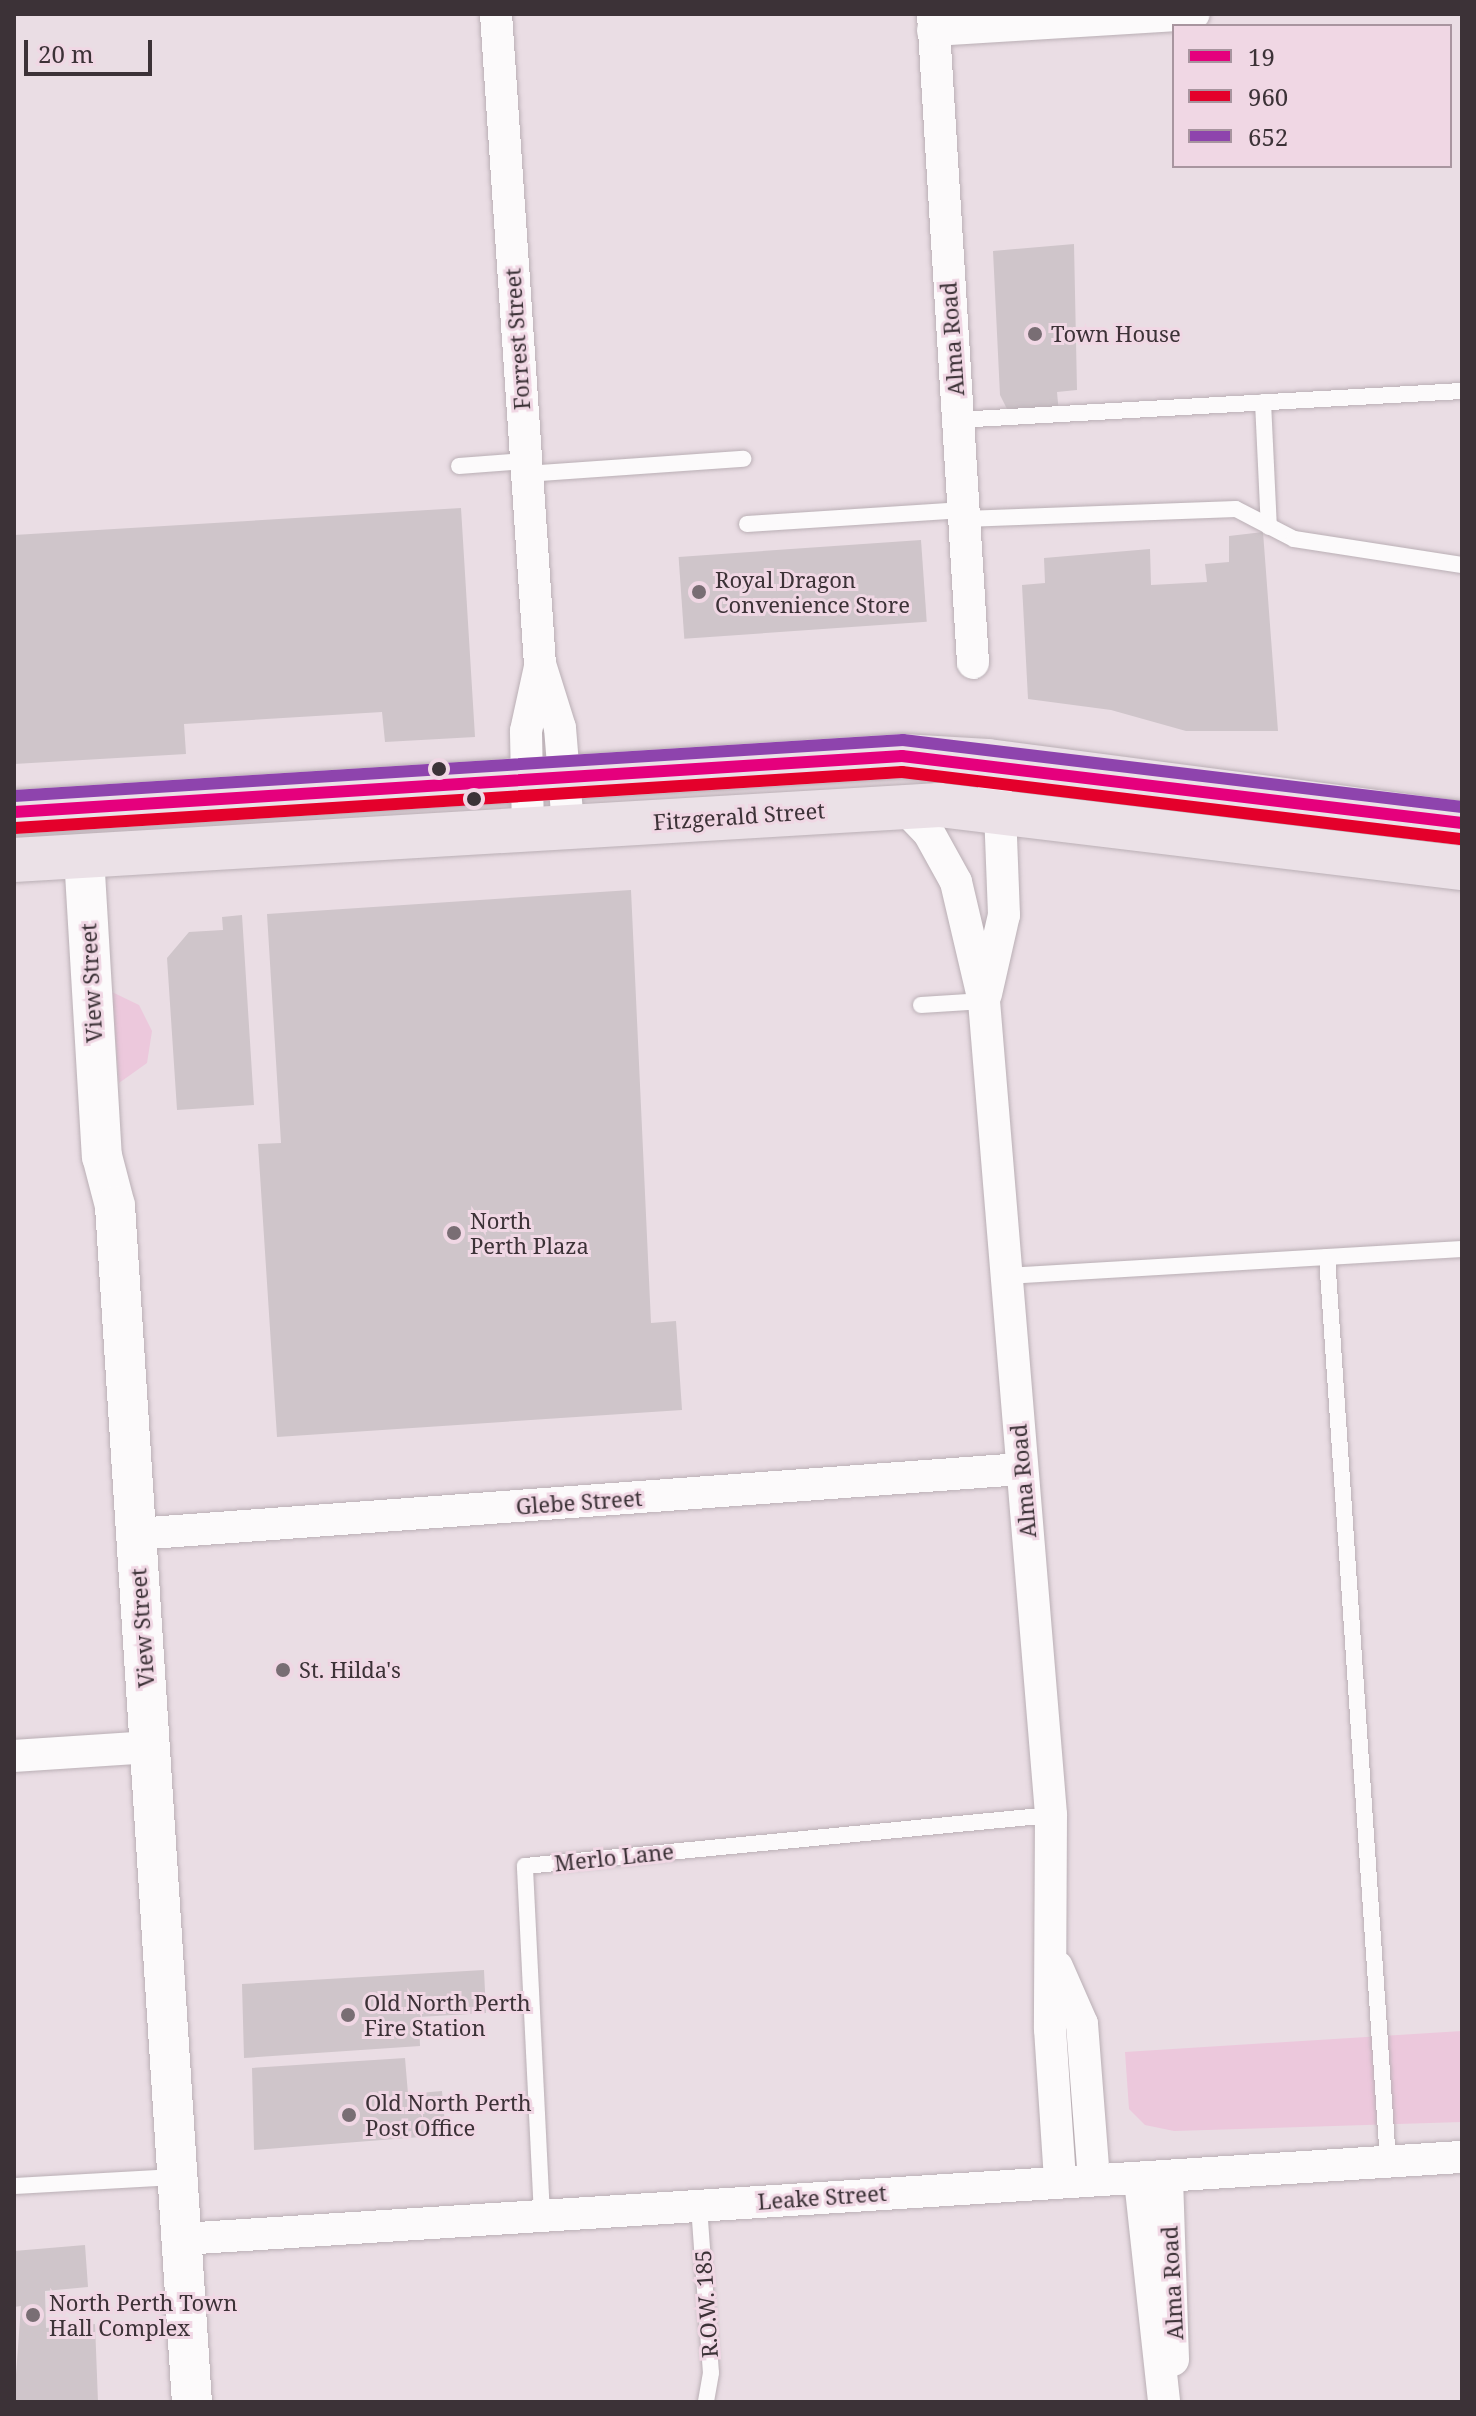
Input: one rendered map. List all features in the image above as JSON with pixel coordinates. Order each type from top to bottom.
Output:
[{"type":"main road","points":[[14,812],[902,756],[988,761],[1462,823]]},
{"type":"main road","name":"Fitzgerald Street","points":[[14,860],[903,806],[1000,810],[1462,868]]},
{"type":"street","name":"Forrest Street","points":[[496,14],[540,664],[548,828]]},
{"type":"street","points":[[933,22],[1194,14]]},
{"type":"street","name":"Alma Road","points":[[933,22],[973,663]]},
{"type":"street","name":"Alma Road","points":[[984,1001],[1004,915],[1000,810],[988,761]]},
{"type":"street","name":"Alma Road","points":[[903,806],[929,833],[956,882],[984,1001],[1051,1815],[1054,1961],[1050,2029],[1060,2181]]},
{"type":"street","name":"View Street","points":[[84,856],[136,1534],[192,2402]]},
{"type":"street","name":"Glebe Street","points":[[136,1534],[1022,1469]]},
{"type":"street","points":[[14,1756],[150,1747]]},
{"type":"street","name":"Alma Road","points":[[1054,1961],[1082,2024],[1094,2180]]},
{"type":"street","name":"Leake Street","points":[[182,2239],[1462,2157]]},
{"type":"street","name":"Alma Road","points":[[1153,2179],[1175,2355],[1164,2394]]},
{"type":"lane","points":[[957,420],[1462,391]]},
{"type":"lane","points":[[1263,402],[1269,527]]},
{"type":"lane","points":[[459,466],[525,468],[743,459]]},
{"type":"lane","points":[[747,524],[964,514],[1236,509],[1294,539],[1462,565]]},
{"type":"lane","points":[[921,1005],[984,1001]]},
{"type":"lane","points":[[1006,1276],[1462,1249]]},
{"type":"lane","points":[[1327,1257],[1388,2162]]},
{"type":"lane","name":"Merlo Lane","points":[[542,2216],[525,1866],[1051,1815]]},
{"type":"lane","points":[[14,2186],[177,2177]]},
{"type":"lane","name":"R.O.W. 185","points":[[699,2206],[711,2373],[706,2402]]},
{"type":"shaded area","points":[[112,992],[139,1005],[152,1031],[147,1063],[119,1083]]},
{"type":"shaded area","points":[[1462,2031],[1462,2122],[1174,2131],[1145,2125],[1129,2109],[1125,2052]]},
{"type":"building","name":"Town House","points":[[1074,244],[1077,390],[1057,392],[1059,414],[1011,417],[1000,395],[993,251]]},
{"type":"building","points":[[461,508],[475,737],[385,742],[382,712],[184,724],[186,754],[14,764],[14,535]]},
{"type":"building","points":[[1263,532],[1278,731],[1186,731],[1111,710],[1028,699],[1022,585],[1045,583],[1044,558],[1150,549],[1151,585],[1207,582],[1205,564],[1229,562],[1229,536]]},
{"type":"building","points":[[921,540],[927,622],[684,639],[679,557]]},
{"type":"building","name":"North Perth Plaza","points":[[631,890],[651,1323],[676,1321],[682,1410],[277,1437],[258,1144],[281,1143],[267,914]]},
{"type":"building","points":[[242,915],[254,1105],[177,1110],[167,958],[189,932],[223,930],[222,917]]},
{"type":"building","name":"Old North Perth Fire Station","points":[[484,1970],[486,2013],[419,2017],[420,2046],[244,2058],[242,1984]]},
{"type":"building","name":"Old North Perth Post Office","points":[[405,2058],[408,2094],[442,2091],[446,2135],[254,2150],[252,2068]]},
{"type":"building","name":"North Perth Town Hall Complex","points":[[85,2245],[88,2287],[45,2291],[46,2328],[95,2324],[98,2402],[14,2402],[21,2306],[14,2307],[14,2251]]},
{"type":"transit line","name":"652","points":[[14,796],[903,740],[1462,807]]},
{"type":"transit line","name":"19","points":[[14,812],[902,756],[1462,823]]},
{"type":"transit line","name":"960","points":[[15,828],[902,772],[1460,839]]},
{"type":"place","name":"Town House","points":[[1035,334]]},
{"type":"place","name":"Royal Dragon Convenience Store","points":[[699,592]]},
{"type":"place","name":"North Perth Plaza","points":[[454,1233]]},
{"type":"place","name":"St. Hilda's","points":[[283,1670]]},
{"type":"place","name":"Old North Perth Fire Station","points":[[348,2015]]},
{"type":"place","name":"Old North Perth Post Office","points":[[349,2115]]},
{"type":"place","name":"North Perth Town Hall Complex","points":[[33,2315]]}]
